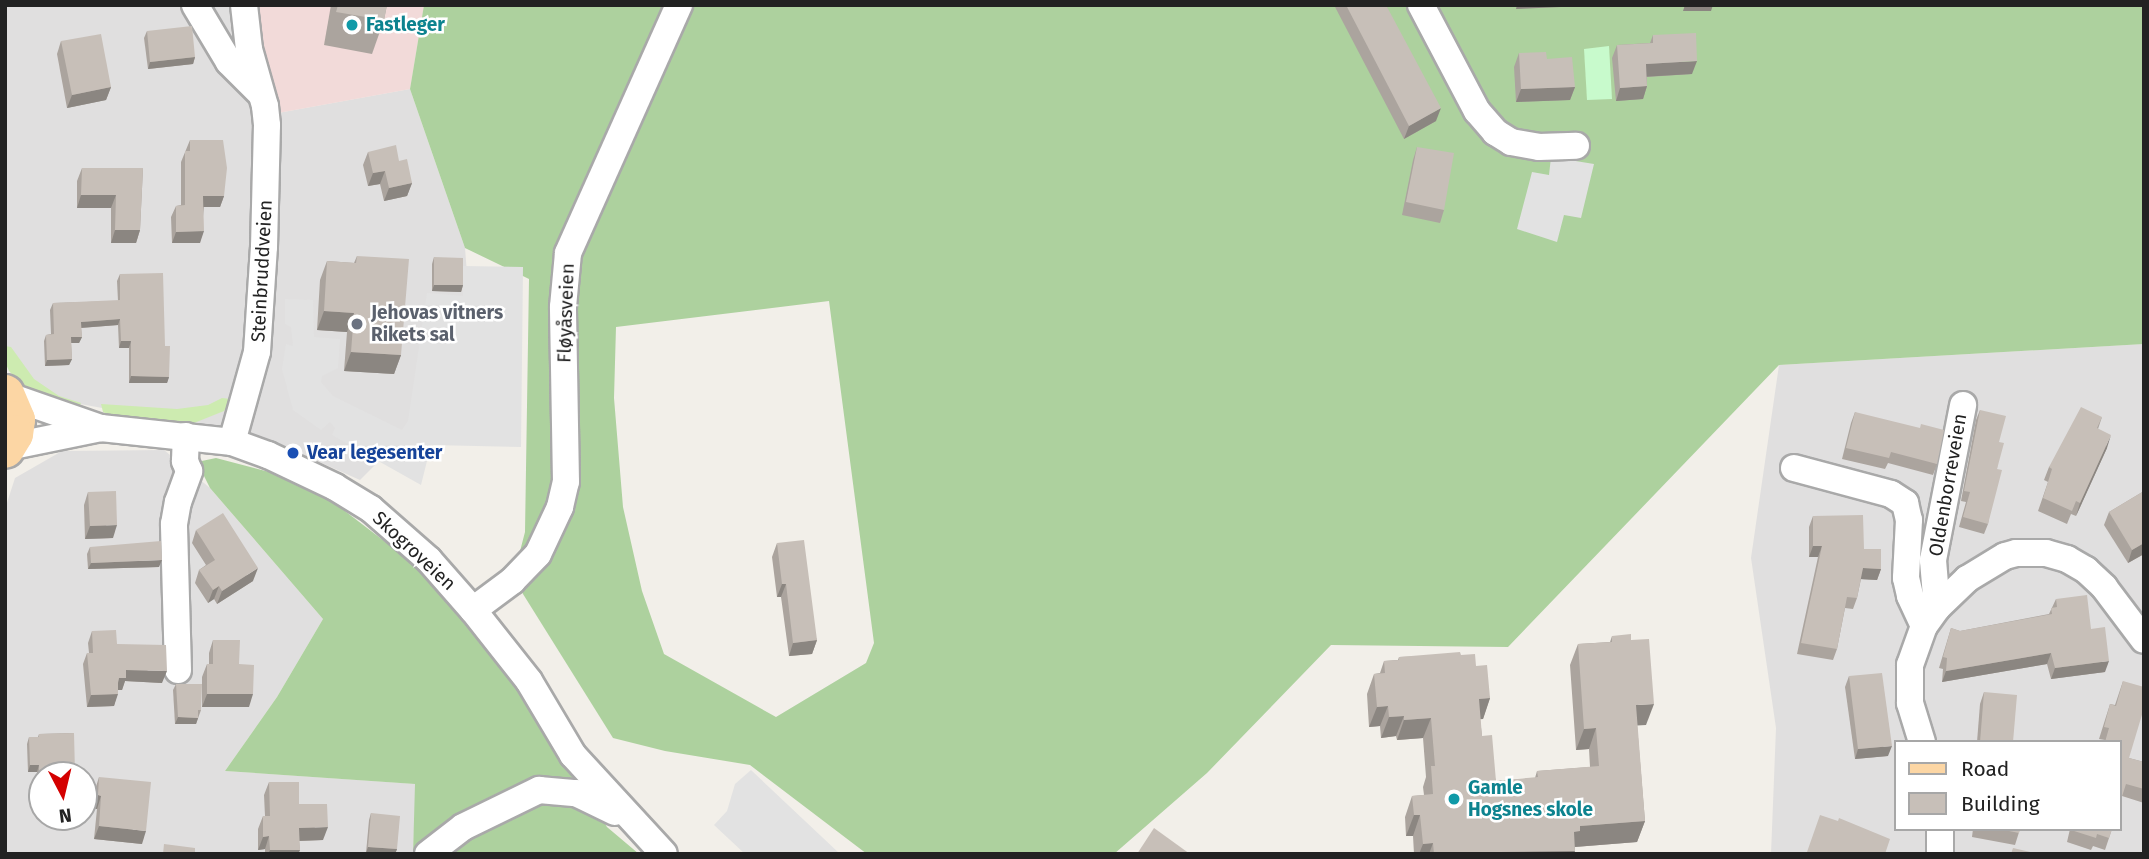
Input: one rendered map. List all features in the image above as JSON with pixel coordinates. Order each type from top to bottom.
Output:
[{"type":"main road","points":[[6,395],[16,421],[6,448]]},
{"type":"street","points":[[195,5],[229,62],[262,96]]},
{"type":"street","name":"Steinbruddveien","points":[[232,442],[257,352],[261,326],[267,135],[262,96],[249,49],[244,5]]},
{"type":"street","name":"Fløyåsveien","points":[[474,610],[512,581],[538,554],[561,507],[566,482],[562,307],[568,253],[679,5]]},
{"type":"street","points":[[1421,5],[1477,111],[1495,132],[1511,142],[1539,147],[1576,146]]},
{"type":"street","name":"Skogroveien","points":[[6,395],[101,428],[232,442],[268,455],[335,487],[371,509],[429,560],[474,610],[530,681],[573,755],[664,854]]},
{"type":"street","name":"Oldenborreveien","points":[[1921,740],[1910,704],[1910,666],[1930,617],[1933,560],[1963,405]]},
{"type":"street","name":"Skogroveien","points":[[6,448],[101,428]]},
{"type":"street","points":[[178,670],[174,524],[178,502],[190,471],[185,461],[186,436]]},
{"type":"street","name":"Oldenborreveien","points":[[1794,468],[1891,494],[1905,503],[1909,520],[1906,578],[1910,596],[1930,617]]},
{"type":"street","name":"Oldenborreveien","points":[[1930,617],[1967,579],[2005,556],[2016,553],[2046,553],[2067,559],[2086,570],[2104,587],[2144,640]]},
{"type":"street","points":[[428,854],[463,827],[538,790],[576,793],[629,819]]},
{"type":"street","points":[[1940,831],[1940,854]]},
{"type":"shaded area","points":[[5,5],[233,5],[256,117],[410,89],[465,248],[469,299],[412,428],[360,480],[263,437],[58,400],[17,374],[5,348]]},
{"type":"shaded area","points":[[234,5],[424,5],[410,89],[256,117]]},
{"type":"shaded area","points":[[1551,157],[1594,164],[1581,218],[1564,215],[1557,242],[1517,229],[1532,172],[1549,175]]},
{"type":"shaded area","points":[[463,266],[523,267],[521,447],[431,445],[421,485],[332,435],[335,428],[330,422],[321,430],[293,410],[282,369],[286,344],[293,346],[291,327],[285,324],[285,299],[313,300],[314,337],[340,339],[338,368],[322,376],[321,382],[333,396],[402,430],[408,421],[427,293],[463,296]]},
{"type":"shaded area","points":[[2144,344],[2144,854],[1771,854],[1776,728],[1751,558],[1779,365]]},
{"type":"shaded area","points":[[164,450],[210,488],[323,619],[277,697],[225,771],[416,784],[413,854],[5,854],[5,509],[15,478],[62,451]]},
{"type":"shaded area","points":[[751,770],[839,854],[745,854],[714,825],[727,811],[735,784]]},
{"type":"green space","points":[[424,5],[2144,5],[2144,344],[1779,365],[1508,647],[1331,645],[1207,773],[1114,854],[867,854],[750,765],[665,751],[613,738],[513,578],[525,532],[529,279],[465,248],[410,89]],"holes":[[[829,301],[874,643],[866,663],[776,717],[664,654],[642,591],[623,507],[614,398],[616,327]]]},
{"type":"green space","points":[[1609,46],[1612,99],[1587,100],[1584,49]]},
{"type":"green space","points":[[5,346],[11,347],[34,379],[59,396],[81,403],[79,408],[40,398],[22,385],[9,371],[5,362]]},
{"type":"green space","points":[[222,398],[231,399],[224,411],[194,423],[109,415],[103,412],[101,404],[177,409],[208,405]]},
{"type":"green space","points":[[216,458],[307,482],[422,570],[518,682],[607,827],[639,854],[413,854],[415,784],[225,771],[277,697],[323,619],[210,488],[197,462]]},
{"type":"building","points":[[338,5],[387,5],[384,20],[336,12]]},
{"type":"building","points":[[1346,5],[1386,5],[1441,108],[1409,126]]},
{"type":"building","points":[[192,26],[195,57],[150,62],[147,31]]},
{"type":"building","points":[[1696,33],[1697,61],[1646,64],[1647,86],[1620,88],[1617,45],[1653,43],[1653,35]]},
{"type":"building","points":[[101,34],[111,87],[72,95],[61,41]]},
{"type":"building","points":[[1546,52],[1547,59],[1572,57],[1575,87],[1521,89],[1519,53]]},
{"type":"building","points":[[190,140],[223,140],[227,168],[224,196],[203,196],[204,231],[176,232],[176,206],[185,205],[185,151],[190,151]]},
{"type":"building","points":[[396,145],[399,161],[407,159],[412,183],[389,188],[385,171],[373,173],[368,152]]},
{"type":"building","points":[[1417,147],[1454,153],[1444,210],[1406,202]]},
{"type":"building","points":[[82,168],[143,168],[140,230],[115,230],[116,195],[81,195]]},
{"type":"building","name":"Jehovas vitners Rikets sal","points":[[357,256],[409,259],[401,355],[351,352],[354,313],[324,311],[327,261],[356,263]]},
{"type":"building","points":[[434,257],[463,258],[463,285],[434,285]]},
{"type":"building","points":[[163,273],[165,346],[170,346],[169,377],[131,376],[131,341],[121,341],[120,319],[81,322],[82,337],[71,337],[72,359],[47,360],[46,335],[54,334],[53,303],[120,300],[120,274]]},
{"type":"building","points":[[2081,407],[2102,417],[2097,428],[2111,435],[2080,503],[2076,501],[2072,511],[2043,498],[2052,469],[2049,467]]},
{"type":"building","points":[[1980,410],[2006,416],[1999,442],[2004,443],[1997,469],[2002,470],[1988,524],[1963,517],[1970,492],[1964,491]]},
{"type":"building","points":[[1855,412],[1920,428],[1921,424],[1944,430],[1937,464],[1891,452],[1889,458],[1846,448]]},
{"type":"building","points":[[116,491],[117,525],[90,526],[88,492]]},
{"type":"building","points":[[2144,491],[2144,543],[2132,550],[2109,512]]},
{"type":"building","points":[[223,513],[258,568],[222,591],[219,586],[213,590],[199,570],[215,560],[196,530]]},
{"type":"building","points":[[1863,515],[1864,549],[1881,549],[1881,569],[1863,568],[1857,598],[1847,597],[1837,649],[1801,643],[1822,546],[1813,546],[1813,516]]},
{"type":"building","points":[[804,540],[817,640],[793,643],[786,584],[782,584],[777,543]]},
{"type":"building","points":[[161,541],[162,560],[91,563],[90,547]]},
{"type":"building","points":[[2087,595],[2091,629],[2105,627],[2109,661],[2055,668],[2051,653],[1946,671],[1947,658],[1943,657],[1951,628],[1960,631],[2052,614],[2051,608],[2057,607],[2056,599]]},
{"type":"building","points":[[116,630],[117,644],[166,645],[167,671],[126,670],[126,678],[119,678],[118,694],[91,695],[87,653],[93,653],[92,631]]},
{"type":"building","points":[[1631,634],[1631,640],[1649,639],[1654,704],[1636,705],[1645,821],[1580,826],[1580,831],[1574,832],[1575,851],[1434,854],[1433,843],[1423,844],[1420,815],[1414,815],[1412,796],[1433,794],[1431,766],[1435,766],[1431,718],[1404,720],[1404,716],[1389,717],[1388,706],[1377,707],[1374,674],[1385,673],[1384,661],[1399,660],[1399,657],[1460,652],[1461,655],[1475,654],[1476,666],[1487,665],[1490,698],[1479,699],[1482,736],[1492,735],[1496,781],[1538,777],[1537,771],[1599,766],[1596,728],[1584,729],[1578,644],[1612,642],[1612,636]]},
{"type":"building","points":[[213,640],[240,640],[239,664],[254,665],[253,694],[207,694],[207,664],[213,664]]},
{"type":"building","points":[[1882,673],[1892,746],[1858,749],[1849,676]]},
{"type":"building","points":[[2123,681],[2144,687],[2144,708],[2129,758],[2144,762],[2144,789],[2126,784],[2121,800],[2121,740],[2106,740],[2109,728],[2104,727],[2110,704],[2116,706]]},
{"type":"building","points":[[176,684],[202,684],[198,718],[178,717]]},
{"type":"building","points":[[1984,692],[2017,695],[2013,740],[1980,740]]},
{"type":"building","points":[[74,733],[75,761],[30,761],[29,737],[39,737],[39,734]]},
{"type":"building","points":[[99,777],[151,782],[146,831],[99,826],[101,796],[98,795]]},
{"type":"building","points":[[269,782],[299,782],[299,804],[327,804],[328,827],[299,828],[300,850],[270,850],[269,836],[263,837],[263,816],[270,816]]},
{"type":"building","points":[[371,813],[400,816],[397,849],[368,847]]},
{"type":"building","points":[[1820,815],[1838,821],[1839,818],[1890,839],[1885,854],[1807,852]]},
{"type":"building","points":[[1154,828],[1190,854],[1137,854]]},
{"type":"building","points":[[2074,831],[2111,831],[2109,838],[2097,834],[2096,838]]},
{"type":"building","points":[[164,844],[195,848],[195,854],[163,854]]},
{"type":"building","points":[[2013,848],[2039,854],[2011,854]]},
{"type":"place","name":"Fastleger","points":[[352,25]]},
{"type":"place","name":"Jehovas vitners Rikets sal","points":[[357,324]]},
{"type":"place","name":"Vear legesenter","points":[[293,453]]},
{"type":"place","name":"Gamle Hogsnes skole","points":[[1454,799]]}]
